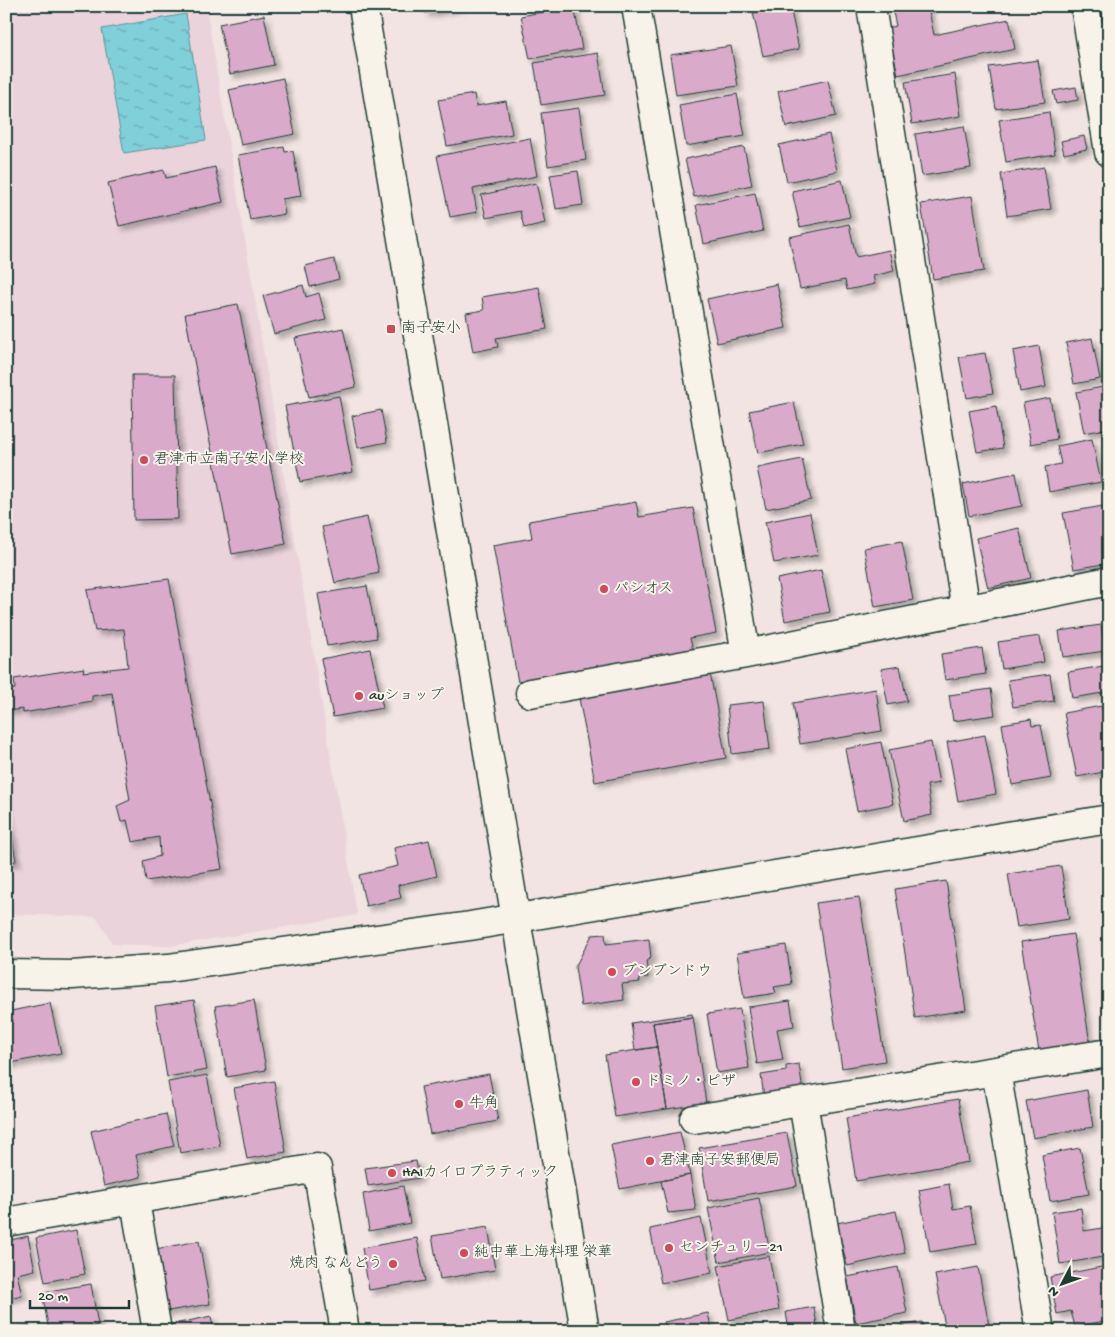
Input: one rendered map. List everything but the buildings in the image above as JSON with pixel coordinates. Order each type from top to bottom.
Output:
[{"type":"street","points":[[363,6],[585,1331]]},
{"type":"street","points":[[636,6],[746,654]]},
{"type":"street","points":[[871,6],[966,610]]},
{"type":"street","points":[[1085,6],[1109,152]]},
{"type":"street","points":[[530,693],[746,654],[1109,581]]},
{"type":"street","points":[[6,974],[72,975],[168,968],[459,927],[1109,820]]},
{"type":"street","points":[[694,1119],[1109,1053]]},
{"type":"street","points":[[996,1071],[1040,1331]]},
{"type":"street","points":[[803,1102],[842,1331]]},
{"type":"street","points":[[6,1222],[317,1168],[345,1331]]},
{"type":"street","points":[[135,1201],[157,1331]]},
{"type":"shaded area","name":"君津市立南子安小学校","points":[[6,6],[206,6],[357,915],[170,946],[113,944],[96,917],[6,914]]},
{"type":"water","points":[[186,14],[206,140],[124,153],[102,29]]},
{"type":"place","name":"南子安小","points":[[391,329]]},
{"type":"place","name":"君津市立南子安小学校","points":[[144,460]]},
{"type":"place","name":"パシオス","points":[[604,589]]},
{"type":"place","name":"auショップ","points":[[359,696]]},
{"type":"place","name":"ブンブンドウ","points":[[612,972]]},
{"type":"place","name":"ドミノ・ピザ","points":[[636,1082]]},
{"type":"place","name":"牛角","points":[[459,1104]]},
{"type":"place","name":"君津南子安郵便局","points":[[650,1161]]},
{"type":"place","name":"HAIカイロプラティック","points":[[392,1173]]},
{"type":"place","name":"センチュリー21","points":[[669,1248]]},
{"type":"place","name":"純中華上海料理 栄華","points":[[464,1253]]},
{"type":"place","name":"焼肉 なんどう","points":[[393,1264]]}]
